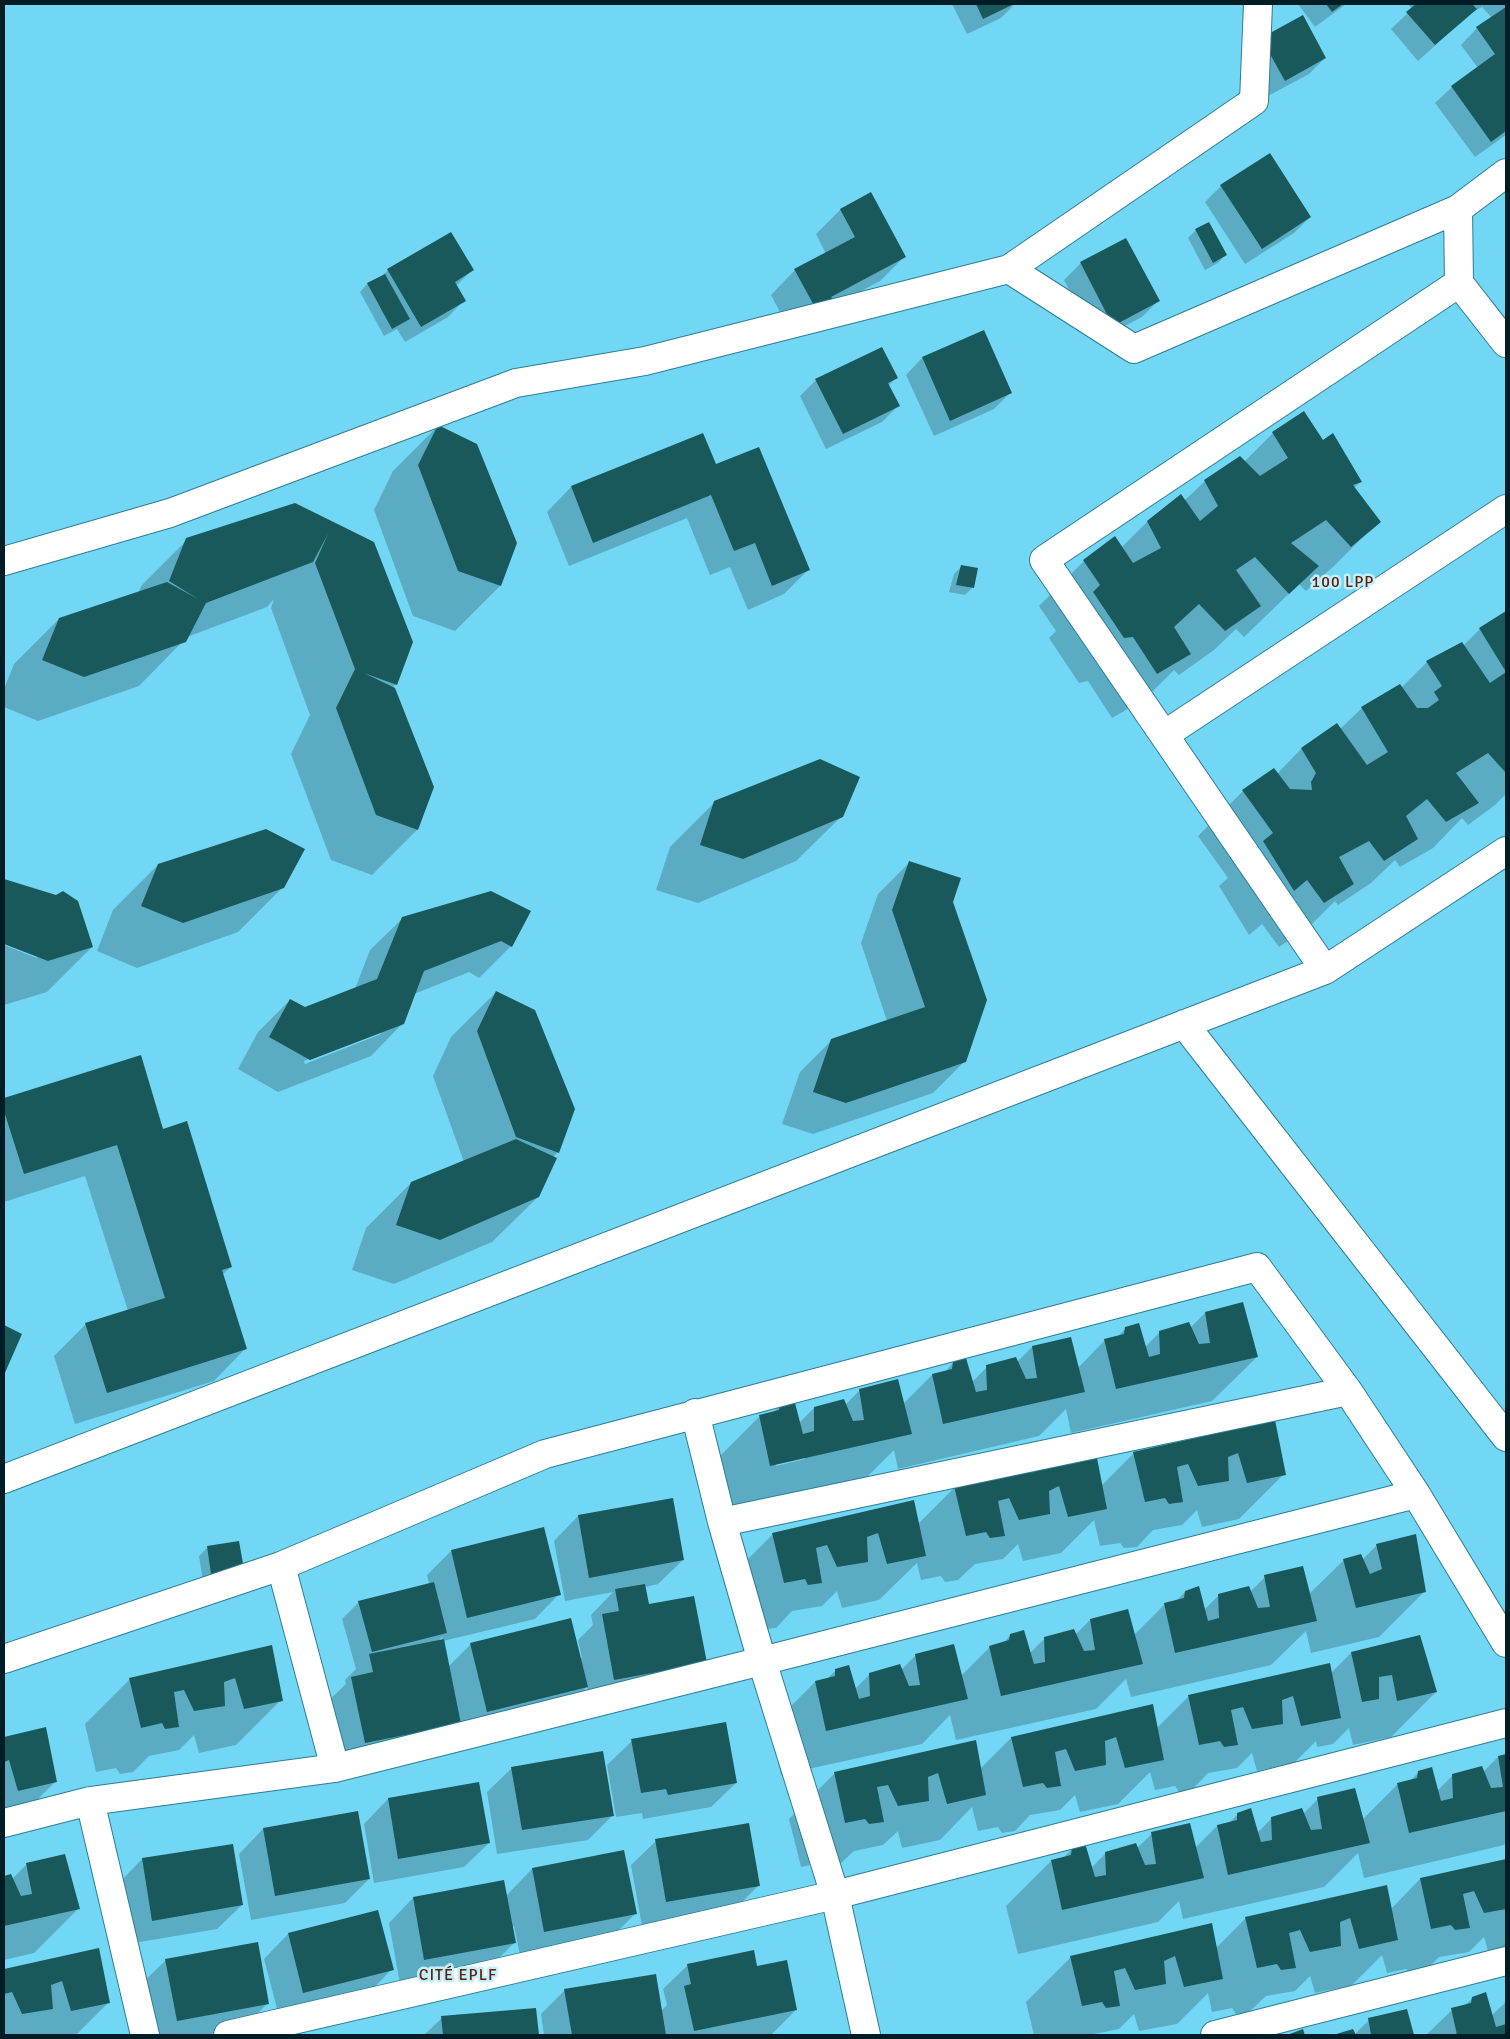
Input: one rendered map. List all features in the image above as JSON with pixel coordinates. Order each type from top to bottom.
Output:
[{"type":"street","points":[[4,562],[170,513],[516,384],[645,361],[1009,269],[1254,102],[1258,4]]},
{"type":"street","points":[[1009,269],[1134,350],[1458,209],[1506,173]]},
{"type":"street","points":[[1458,209],[1458,283],[1506,343]]},
{"type":"street","points":[[1325,970],[1044,560],[1458,283]]},
{"type":"street","points":[[1164,736],[1506,509]]},
{"type":"street","points":[[4,1479],[1325,970],[1506,851]]},
{"type":"street","points":[[1184,1024],[1506,1437]]},
{"type":"street","points":[[4,1659],[281,1566],[545,1454],[695,1413],[1257,1267],[1348,1391],[1416,1494],[1506,1643]]},
{"type":"street","points":[[722,1522],[1348,1391]]},
{"type":"street","points":[[695,1413],[722,1522],[762,1661],[835,1895],[866,2035]]},
{"type":"street","points":[[4,1823],[90,1802],[335,1768],[1416,1494]]},
{"type":"street","points":[[281,1566],[335,1768]]},
{"type":"street","points":[[228,2035],[835,1895],[1506,1723]]},
{"type":"street","points":[[90,1802],[145,2035]]},
{"type":"street","points":[[1215,2035],[1506,1961]]},
{"type":"building","points":[[976,4],[1014,4],[983,19]]},
{"type":"building","points":[[1326,4],[1343,4],[1332,12]]},
{"type":"building","points":[[1416,4],[1476,4],[1473,5],[1477,9],[1435,45],[1406,12]]},
{"type":"building","points":[[1506,7],[1506,131],[1491,142],[1451,86],[1495,54],[1476,27]]},
{"type":"building","points":[[1303,15],[1326,58],[1285,81],[1261,38]]},
{"type":"building","points":[[1270,153],[1311,217],[1262,249],[1220,185]]},
{"type":"building","points":[[871,192],[906,257],[831,297],[833,300],[816,309],[794,269],[855,237],[840,209]]},
{"type":"building","points":[[1209,222],[1227,255],[1213,263],[1195,229]]},
{"type":"building","points":[[451,232],[474,270],[455,282],[466,301],[421,327],[387,269]]},
{"type":"building","points":[[1126,238],[1160,301],[1113,326],[1080,262]]},
{"type":"building","points":[[385,274],[410,319],[392,329],[367,283]]},
{"type":"building","points":[[984,330],[1012,393],[950,421],[922,357]]},
{"type":"building","points":[[882,347],[898,378],[888,383],[900,406],[843,434],[815,379]]},
{"type":"building","points":[[1304,411],[1323,440],[1333,433],[1362,482],[1353,485],[1381,522],[1351,547],[1326,520],[1291,543],[1319,566],[1289,594],[1255,557],[1236,570],[1261,606],[1225,631],[1199,604],[1174,627],[1191,654],[1157,674],[1133,637],[1124,638],[1093,592],[1100,585],[1083,560],[1115,536],[1133,563],[1161,548],[1147,521],[1181,494],[1200,521],[1218,506],[1204,480],[1240,456],[1260,476],[1288,458],[1272,432]]},
{"type":"building","points":[[438,425],[477,444],[517,543],[501,586],[458,571],[418,465]]},
{"type":"building","points":[[703,433],[716,464],[759,447],[810,570],[772,586],[755,543],[734,551],[711,495],[593,543],[571,486]]},
{"type":"building","points":[[295,503],[374,542],[413,642],[397,685],[364,673],[395,688],[434,787],[418,830],[376,815],[336,708],[355,669],[315,563],[328,534],[313,562],[206,603],[186,642],[84,677],[42,660],[59,618],[167,582],[198,599],[169,581],[186,538]]},
{"type":"building","points":[[961,565],[978,568],[974,588],[956,585]]},
{"type":"building","points":[[1506,611],[1506,672],[1479,628]]},
{"type":"building","points":[[1462,642],[1490,683],[1506,672],[1506,773],[1488,753],[1456,773],[1479,803],[1446,822],[1427,799],[1406,816],[1418,839],[1384,861],[1369,841],[1339,857],[1354,884],[1324,903],[1307,880],[1294,891],[1263,841],[1273,833],[1242,790],[1274,768],[1290,789],[1312,790],[1311,782],[1316,773],[1301,748],[1337,723],[1367,765],[1388,752],[1361,707],[1400,684],[1417,708],[1428,708],[1439,700],[1434,692],[1442,686],[1426,661]]},
{"type":"building","points":[[820,759],[860,777],[843,817],[743,859],[700,845],[714,801]]},
{"type":"building","points":[[266,829],[305,849],[284,888],[183,923],[141,906],[158,864]]},
{"type":"building","points":[[909,861],[961,878],[953,902],[987,1000],[966,1062],[846,1103],[813,1092],[831,1039],[925,1007],[892,910]]},
{"type":"building","points":[[4,879],[56,895],[63,891],[78,901],[93,947],[48,961],[4,944]]},
{"type":"building","points":[[491,891],[531,911],[512,947],[501,941],[424,971],[404,1024],[310,1060],[269,1037],[290,999],[305,1007],[377,979],[402,917]]},
{"type":"building","points":[[496,991],[535,1010],[575,1109],[559,1153],[516,1137],[477,1031]]},
{"type":"building","points":[[141,1055],[163,1129],[187,1121],[232,1267],[222,1270],[247,1349],[107,1393],[85,1323],[165,1298],[117,1145],[24,1174],[4,1111],[4,1098]]},
{"type":"building","points":[[516,1139],[557,1158],[539,1197],[440,1240],[396,1225],[411,1182]]},
{"type":"building","points":[[1243,1302],[1258,1357],[1116,1389],[1104,1339],[1124,1334],[1125,1327],[1139,1323],[1149,1357],[1160,1354],[1159,1331],[1189,1322],[1199,1344],[1210,1343],[1205,1312]]},
{"type":"building","points":[[4,1325],[22,1334],[4,1375]]},
{"type":"building","points":[[1071,1337],[1085,1392],[943,1424],[932,1374],[952,1369],[953,1362],[966,1358],[976,1392],[987,1390],[986,1365],[1016,1357],[1026,1379],[1037,1378],[1032,1346]]},
{"type":"building","points":[[898,1379],[912,1434],[770,1466],[759,1415],[779,1410],[780,1404],[794,1399],[803,1434],[814,1431],[814,1407],[844,1399],[853,1421],[864,1420],[859,1389]]},
{"type":"building","points":[[1275,1420],[1286,1475],[1247,1483],[1238,1453],[1228,1457],[1229,1481],[1198,1486],[1188,1464],[1177,1467],[1183,1502],[1169,1504],[1165,1498],[1145,1502],[1133,1452]]},
{"type":"building","points":[[1096,1453],[1107,1509],[1068,1517],[1059,1486],[1049,1491],[1050,1514],[1019,1520],[1009,1498],[998,1501],[1005,1536],[990,1538],[986,1532],[966,1536],[954,1486]]},
{"type":"building","points":[[673,1498],[684,1560],[589,1578],[578,1515]]},
{"type":"building","points":[[914,1500],[926,1556],[887,1564],[878,1533],[867,1537],[868,1562],[837,1567],[827,1545],[816,1548],[822,1583],[808,1585],[805,1579],[784,1583],[772,1533]]},
{"type":"building","points":[[544,1527],[561,1595],[467,1618],[451,1550]]},
{"type":"building","points":[[1416,1534],[1426,1592],[1356,1608],[1343,1559],[1361,1554],[1370,1574],[1382,1569],[1376,1544]]},
{"type":"building","points":[[239,1541],[245,1575],[212,1581],[207,1546]]},
{"type":"building","points":[[1303,1566],[1317,1621],[1175,1653],[1164,1603],[1184,1598],[1185,1591],[1199,1586],[1208,1621],[1219,1618],[1218,1594],[1249,1586],[1258,1608],[1270,1607],[1264,1575]]},
{"type":"building","points":[[434,1582],[447,1633],[372,1652],[358,1601]]},
{"type":"building","points":[[645,1584],[649,1604],[694,1596],[707,1663],[614,1680],[602,1614],[619,1611],[615,1589]]},
{"type":"building","points":[[1128,1609],[1143,1664],[1001,1696],[989,1646],[1009,1640],[1010,1634],[1024,1630],[1034,1664],[1045,1662],[1044,1637],[1074,1629],[1084,1651],[1095,1650],[1090,1619]]},
{"type":"building","points":[[571,1618],[588,1687],[487,1712],[470,1643]]},
{"type":"building","points":[[1420,1635],[1437,1692],[1397,1701],[1392,1675],[1379,1677],[1379,1699],[1362,1702],[1351,1652]]},
{"type":"building","points":[[444,1639],[461,1724],[365,1743],[351,1677],[373,1672],[369,1654]]},
{"type":"building","points":[[954,1644],[968,1699],[826,1731],[815,1681],[835,1676],[835,1669],[849,1665],[859,1699],[870,1696],[869,1673],[900,1664],[909,1686],[920,1685],[915,1654]]},
{"type":"building","points":[[272,1645],[283,1701],[244,1709],[235,1678],[224,1682],[225,1706],[194,1711],[184,1690],[174,1692],[179,1727],[165,1729],[162,1723],[141,1728],[129,1678]]},
{"type":"building","points":[[1330,1663],[1341,1718],[1301,1726],[1293,1696],[1282,1700],[1283,1724],[1252,1729],[1243,1707],[1231,1710],[1238,1745],[1224,1747],[1220,1741],[1199,1745],[1188,1695]]},
{"type":"building","points":[[1153,1704],[1164,1760],[1125,1768],[1116,1737],[1105,1741],[1106,1765],[1075,1771],[1066,1749],[1055,1752],[1061,1786],[1047,1788],[1043,1783],[1023,1787],[1011,1737]]},
{"type":"building","points":[[726,1722],[737,1783],[668,1795],[666,1789],[641,1793],[631,1739]]},
{"type":"building","points":[[46,1727],[57,1782],[18,1791],[9,1760],[4,1762],[4,1737]]},
{"type":"building","points":[[976,1740],[986,1795],[947,1804],[938,1773],[928,1777],[929,1801],[898,1806],[888,1785],[877,1787],[884,1822],[869,1824],[865,1819],[845,1823],[834,1772]]},
{"type":"building","points":[[603,1751],[614,1816],[522,1830],[511,1767]]},
{"type":"building","points":[[1506,1754],[1506,1811],[1409,1833],[1397,1783],[1417,1778],[1418,1771],[1432,1767],[1441,1801],[1453,1798],[1452,1774],[1482,1766],[1491,1788],[1503,1787],[1498,1756]]},
{"type":"building","points":[[479,1782],[490,1843],[398,1859],[388,1798]]},
{"type":"building","points":[[1355,1788],[1370,1843],[1228,1875],[1217,1825],[1237,1820],[1237,1813],[1251,1808],[1261,1842],[1272,1840],[1271,1817],[1302,1808],[1311,1830],[1322,1829],[1317,1797]]},
{"type":"building","points":[[358,1811],[370,1879],[275,1896],[263,1828]]},
{"type":"building","points":[[749,1823],[760,1886],[666,1902],[655,1839]]},
{"type":"building","points":[[1190,1823],[1204,1878],[1062,1910],[1051,1860],[1071,1855],[1072,1848],[1085,1843],[1095,1877],[1106,1875],[1105,1852],[1136,1843],[1145,1865],[1156,1864],[1151,1832]]},
{"type":"building","points":[[233,1844],[243,1905],[152,1921],[142,1858]]},
{"type":"building","points":[[624,1850],[637,1914],[544,1932],[532,1868]]},
{"type":"building","points":[[65,1854],[80,1909],[4,1926],[4,1876],[11,1874],[21,1896],[32,1894],[26,1863]]},
{"type":"building","points":[[1506,1859],[1506,1909],[1484,1913],[1474,1891],[1463,1894],[1470,1928],[1455,1930],[1451,1925],[1431,1929],[1420,1878]]},
{"type":"building","points":[[504,1880],[516,1943],[424,1960],[413,1897]]},
{"type":"building","points":[[1387,1885],[1398,1940],[1359,1949],[1350,1918],[1340,1922],[1341,1946],[1310,1952],[1300,1930],[1289,1933],[1296,1968],[1281,1970],[1277,1964],[1257,1968],[1245,1917]]},
{"type":"building","points":[[378,1910],[394,1970],[303,1993],[288,1933]]},
{"type":"building","points":[[1212,1923],[1223,1979],[1184,1987],[1175,1956],[1164,1961],[1166,1984],[1135,1990],[1125,1968],[1114,1971],[1120,2006],[1106,2008],[1102,2002],[1082,2006],[1070,1956]]},
{"type":"building","points":[[258,1942],[269,2004],[177,2021],[165,1959]]},
{"type":"building","points":[[99,1948],[110,2003],[71,2011],[62,1981],[51,1985],[53,2009],[22,2014],[12,1992],[4,1994],[4,1969]]},
{"type":"building","points":[[754,1950],[757,1966],[787,1960],[797,2010],[694,2031],[684,1986],[691,1984],[687,1964]]},
{"type":"building","points":[[656,1974],[666,2035],[572,2035],[564,1989]]},
{"type":"building","points":[[1486,1992],[1496,2027],[1506,2024],[1506,2035],[1457,2035],[1451,2008],[1471,2003],[1472,1997]]},
{"type":"building","points":[[536,2008],[539,2035],[443,2035],[441,2016]]},
{"type":"building","points":[[1407,2009],[1414,2035],[1371,2035],[1368,2018]]},
{"type":"building","points":[[1303,2029],[1305,2035],[1287,2035]]},
{"type":"building","points":[[1353,2029],[1356,2035],[1333,2035]]},
{"type":"district","name":"100 LPP","points":[[1343,583]]},
{"type":"district","name":"CITÉ EPLF","points":[[458,1976]]}]
